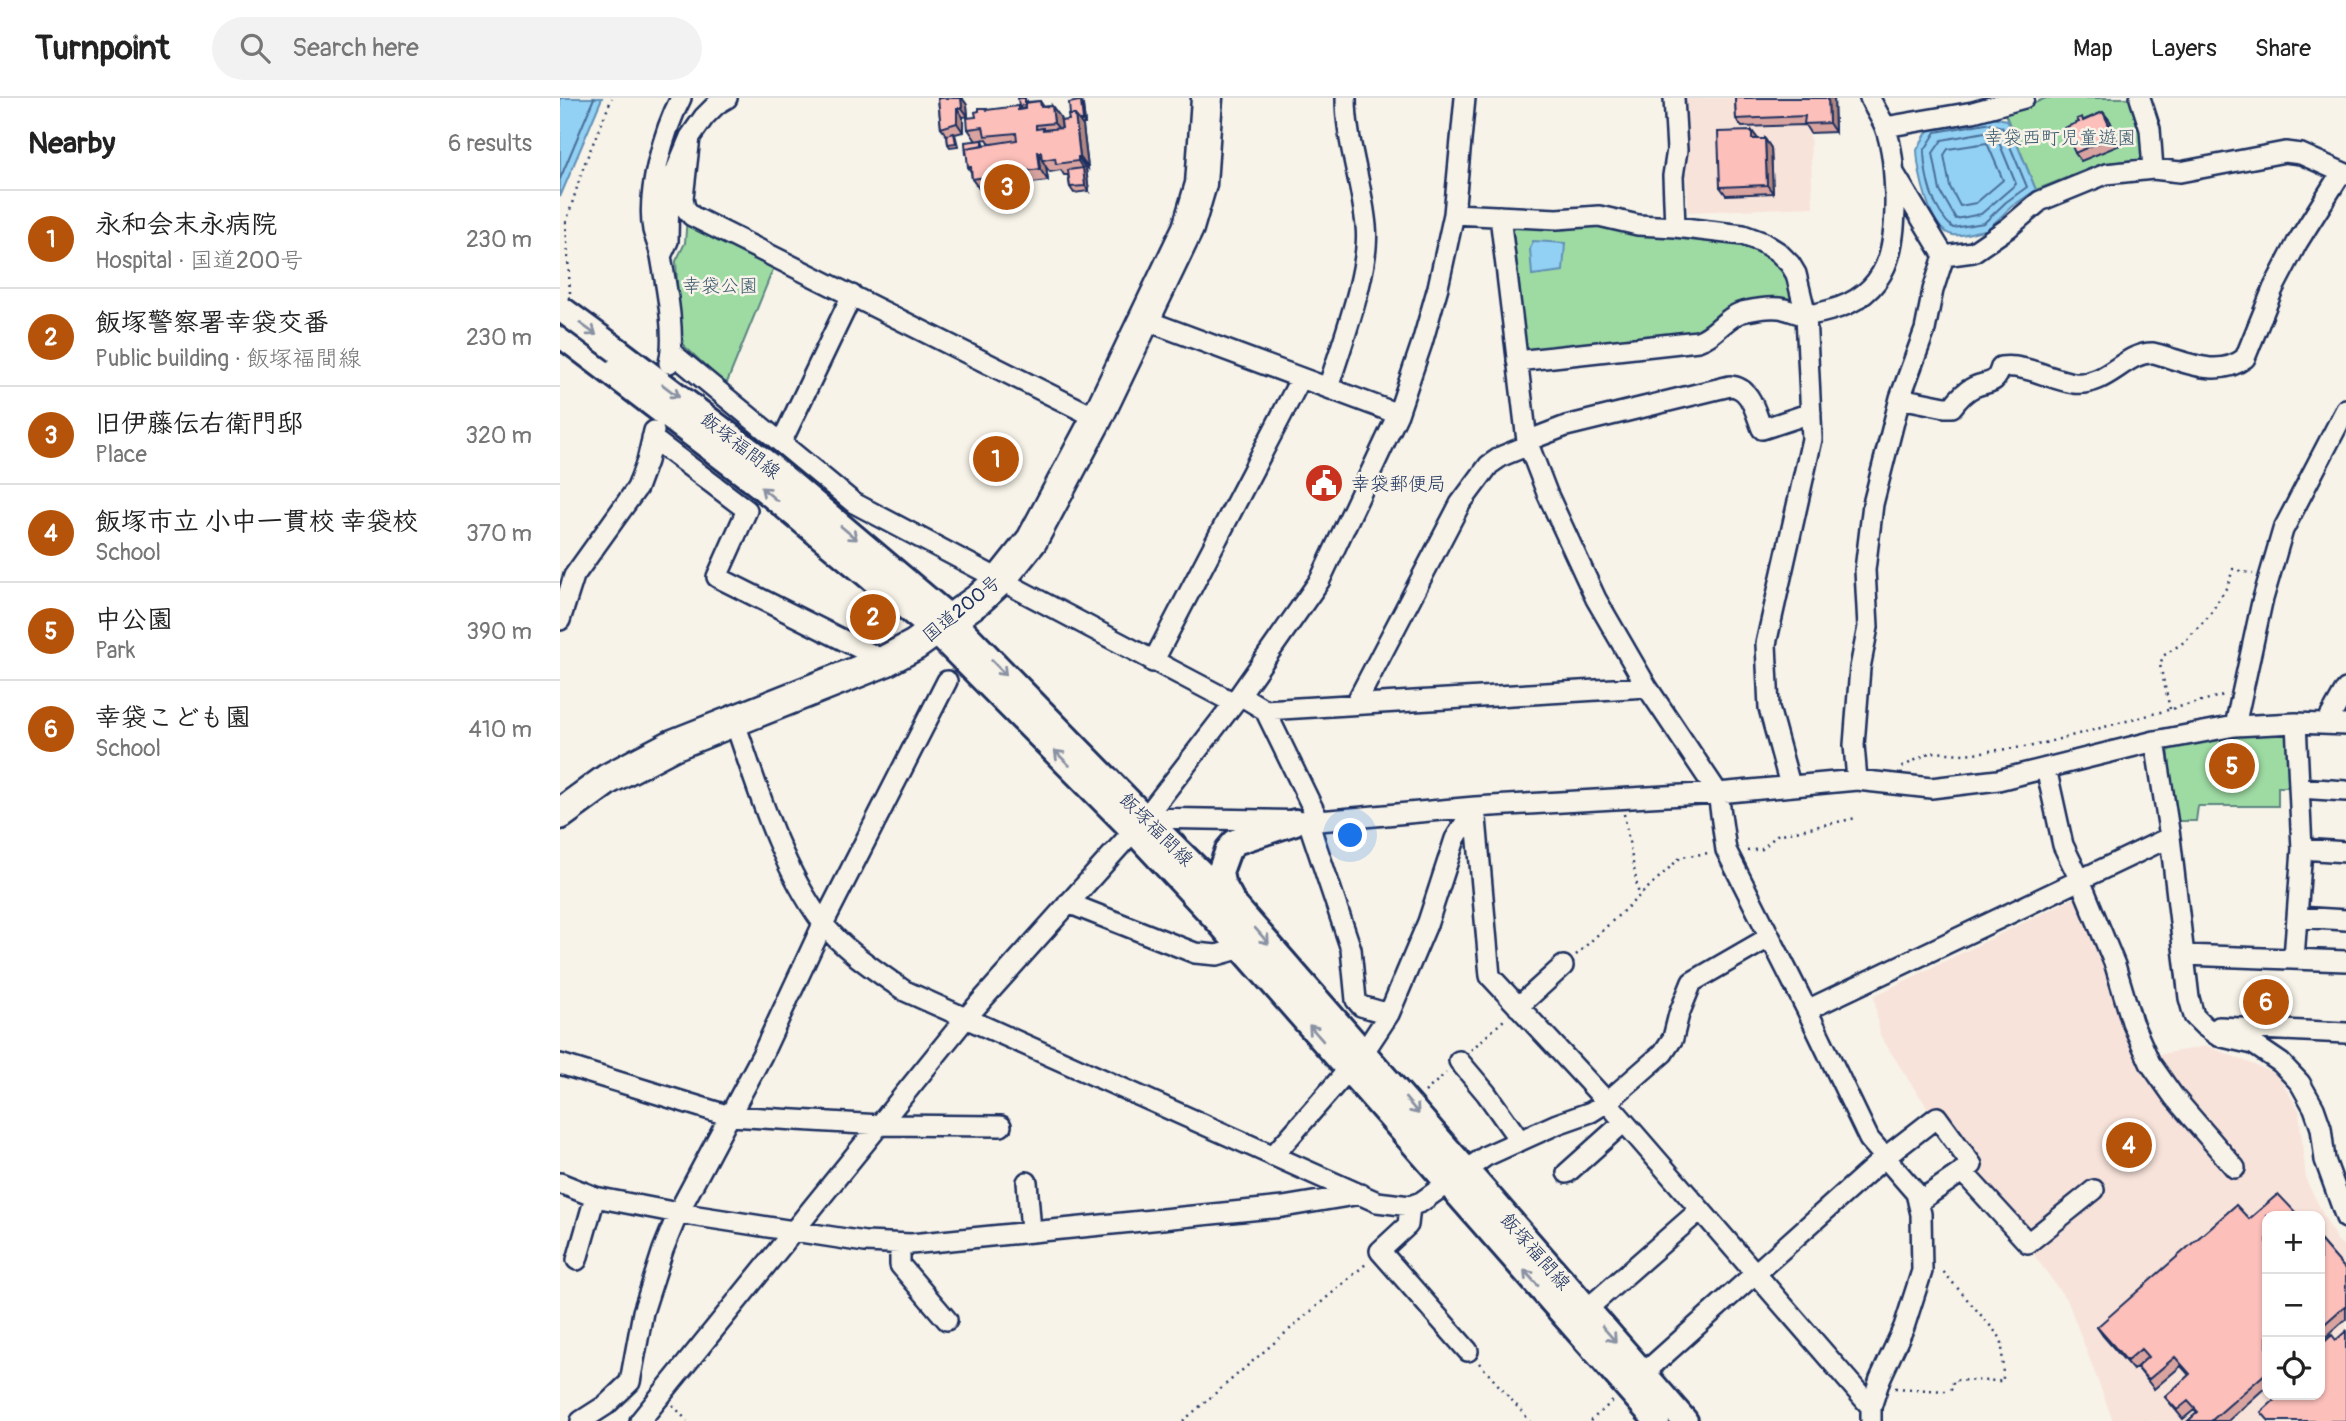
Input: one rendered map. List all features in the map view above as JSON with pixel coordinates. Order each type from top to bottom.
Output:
[{"type":"highway","name":"国道200号","points":[[560,814],[608,779],[673,745],[885,662],[943,625],[1001,579],[1032,540],[1097,418],[1188,228],[1201,184],[1207,98]]},
{"type":"main road","name":"飯塚福間線","points":[[565,303],[614,362]]},
{"type":"main road","name":"飯塚福間線","points":[[560,334],[614,362],[770,466],[943,625],[1139,824],[1242,947],[1356,1061]]},
{"type":"main road","points":[[1237,908],[1222,883],[1220,872],[1228,850],[1236,842],[1307,821]]},
{"type":"main road","name":"飯塚福間線","points":[[1139,824],[1237,908],[1356,1061],[1456,1177],[1636,1380],[1685,1421]]},
{"type":"main road","name":"飯塚福間線","points":[[1456,1177],[1587,1309],[1636,1380],[1657,1421]]},
{"type":"street","points":[[681,98],[674,111],[657,170],[652,203],[652,228],[661,256],[667,297],[670,358],[855,503],[1153,662],[1265,710],[1647,687]]},
{"type":"street","points":[[661,256],[668,241],[669,187],[690,137],[704,117],[727,98]]},
{"type":"street","points":[[1328,388],[1357,291],[1367,227],[1346,121],[1346,98]]},
{"type":"street","points":[[640,1421],[966,1018],[1139,824],[1237,699],[1320,580],[1398,414],[1438,287],[1454,214],[1465,98]]},
{"type":"street","points":[[1674,98],[1677,150],[1673,176],[1675,227]]},
{"type":"street","points":[[1517,361],[1698,341],[1709,337],[1732,316],[1745,311],[1778,308],[1806,315],[1854,302],[1873,286],[1887,267],[1895,223],[1894,173],[1885,127],[1870,98]]},
{"type":"street","points":[[1885,127],[1973,111],[2024,98]]},
{"type":"street","points":[[2140,98],[2150,129],[2153,169]]},
{"type":"street","points":[[690,137],[683,198],[685,208],[692,216],[1097,418]]},
{"type":"street","points":[[1900,398],[1952,407],[1963,394],[1975,387],[1992,383],[2001,366],[2032,370],[2074,383],[2084,383],[2101,379],[2142,355],[2154,353],[2195,366],[2235,366],[2245,358],[2273,289],[2297,243],[2344,173],[2301,154],[2285,152],[2180,173],[2153,169],[2106,174],[2040,201],[2008,228],[1973,252],[1944,256]]},
{"type":"street","points":[[1866,781],[1854,745],[1860,668],[1868,627],[1865,570],[1873,504],[1900,398],[1925,330],[1933,290],[1944,256],[1894,173]]},
{"type":"street","points":[[1454,214],[1558,219],[1599,216],[1639,225],[1743,235],[1778,252],[1796,274],[1806,315],[1812,439],[1766,644],[1769,708],[1790,785]]},
{"type":"street","points":[[1500,216],[1528,443],[1547,493],[1596,599],[1647,687],[1718,793],[1726,850],[1870,1139],[1916,1193],[1921,1214],[1922,1271],[1905,1327],[1878,1385],[1871,1414]]},
{"type":"street","points":[[781,443],[852,295]]},
{"type":"street","points":[[1145,320],[1398,414]]},
{"type":"street","points":[[1153,662],[1301,378]]},
{"type":"street","points":[[1356,703],[1460,504],[1489,465],[1502,456],[1566,426],[1730,386],[1745,390],[1762,429],[1811,413]]},
{"type":"street","points":[[2235,726],[2269,578],[2283,530],[2344,419]]},
{"type":"street","points":[[560,620],[574,576],[637,488],[653,434],[747,510],[717,577],[885,662]]},
{"type":"street","points":[[581,1421],[606,1405],[630,1382],[643,1311],[678,1213],[762,1055],[823,924],[947,681]]},
{"type":"street","points":[[1139,824],[1307,821],[1866,781],[1931,788],[1998,780],[2155,741],[2235,726],[2296,723],[2336,725],[2346,689]]},
{"type":"street","points":[[1265,710],[1351,949],[1356,1000],[1361,1006],[1389,1014]]},
{"type":"street","points":[[734,720],[777,838],[794,876],[823,924],[864,961],[905,991],[1377,1202],[1410,1206],[1421,1202],[1486,1156],[1591,1112],[1606,1102],[1663,1053],[1672,1038],[1692,982],[1770,937]]},
{"type":"street","points":[[2294,958],[2302,849],[2296,723]]},
{"type":"street","points":[[2155,741],[2170,837],[2189,998],[2194,1016],[2218,1036],[2253,1044],[2281,1063],[2300,1083],[2314,1108],[2325,1160],[2346,1218]]},
{"type":"street","points":[[2046,768],[2063,845],[2115,965],[2132,1022],[2150,1063],[2174,1097],[2235,1168]]},
{"type":"street","points":[[2299,788],[2346,791]]},
{"type":"street","points":[[1475,807],[1490,976],[1624,1122],[1756,1273],[1871,1414]]},
{"type":"street","points":[[1273,1156],[1356,1061],[1389,1014],[1428,922],[1455,839],[1475,807]]},
{"type":"street","points":[[1807,1010],[2170,837]]},
{"type":"street","points":[[2302,849],[2346,852]]},
{"type":"street","points":[[1068,903],[1195,953],[1217,955],[1242,947]]},
{"type":"street","points":[[2297,917],[2346,920]]},
{"type":"street","points":[[2185,955],[2346,961]]},
{"type":"street","points":[[1518,1007],[1563,966]]},
{"type":"street","points":[[2204,1026],[2346,1033]]},
{"type":"street","points":[[1459,1061],[1520,1141]]},
{"type":"street","points":[[560,1064],[730,1116],[880,1125],[1001,1126]]},
{"type":"street","points":[[1636,1380],[1884,1158],[1937,1117],[1972,1165],[1918,1202]]},
{"type":"street","points":[[1567,1172],[1624,1122]]},
{"type":"street","points":[[1962,1171],[2028,1243],[2094,1190]]},
{"type":"street","points":[[1027,1182],[1031,1231]]},
{"type":"street","points":[[560,1183],[595,1197],[678,1213],[793,1233],[900,1244],[1283,1207],[1361,1194]]},
{"type":"street","points":[[577,1261],[595,1197]]},
{"type":"street","points":[[1410,1206],[1408,1225],[1380,1251],[1468,1351]]},
{"type":"street","points":[[1587,1309],[1700,1210]]},
{"type":"street","points":[[900,1244],[900,1265],[947,1320]]},
{"type":"street","points":[[630,1382],[663,1394]]},
{"type":"path","points":[[565,303],[566,223],[584,165],[612,98]]},
{"type":"path","points":[[2170,709],[2160,665],[2163,656],[2184,642],[2209,616],[2228,585],[2234,569],[2269,578]]},
{"type":"path","points":[[1866,781],[1931,752],[1964,754],[2033,747],[2242,691]]},
{"type":"path","points":[[1625,800],[1624,812],[1639,896]]},
{"type":"path","points":[[1563,966],[1681,858],[1726,850],[1762,849],[1777,835],[1856,818]]},
{"type":"path","points":[[1183,1421],[1380,1251]]},
{"type":"path","points":[[1878,1385],[1898,1389],[1946,1391],[1953,1388],[1953,1380],[2003,1381],[2002,1343],[1999,1336],[1935,1264],[1922,1263]]},
{"type":"path","points":[[1468,1351],[1530,1421]]},
{"type":"path","points":[[1590,1421],[1636,1380]]},
{"type":"shaded area","points":[[1684,98],[1834,98],[1810,133],[1813,207],[1688,212]]},
{"type":"shaded area","points":[[2092,889],[2157,1055],[2207,1046],[2277,1074],[2299,1110],[2306,1180],[2322,1211],[2262,1211],[2262,1400],[2325,1400],[2325,1217],[2336,1239],[2346,1248],[2346,1421],[2113,1421],[2068,1302],[1911,1084],[1880,1035],[1874,996]]},
{"type":"green space","name":"幸袋西町児童遊園","points":[[2046,98],[2132,98],[2147,154],[2142,159],[2101,164],[2036,190],[2004,111],[2023,108]]},
{"type":"green space","name":"幸袋公園","points":[[687,217],[776,262],[726,385],[680,342],[676,261],[685,243]]},
{"type":"green space","points":[[1522,226],[1603,227],[1641,233],[1736,240],[1753,245],[1784,266],[1799,308],[1776,303],[1709,333],[1534,354],[1526,350],[1513,230]]},
{"type":"green space","points":[[2279,733],[2288,735],[2295,787],[2278,787],[2278,806],[2198,806],[2196,821],[2174,821],[2168,746],[2202,738]]},
{"type":"water","points":[[560,98],[602,98],[560,197]]},
{"type":"water","points":[[1986,116],[2007,120],[2036,190],[2011,207],[1987,230],[1953,235],[1937,223],[1931,212],[1917,150],[1931,125]]},
{"type":"water","points":[[1533,241],[1565,243],[1563,271],[1532,275],[1530,249]]},
{"type":"building","points":[[938,98],[961,98],[962,108],[957,108],[957,123],[941,128]]},
{"type":"building","points":[[1018,98],[1025,98],[1025,105],[1019,106]]},
{"type":"building","points":[[1735,98],[1828,98],[1829,123],[1804,124],[1805,116],[1736,119]]},
{"type":"building","points":[[1040,101],[1041,107],[1052,106],[1054,123],[1036,125],[1036,129],[1062,128],[1061,121],[1069,120],[1068,115],[1075,115],[1080,157],[1078,161],[1056,164],[1055,158],[1042,160],[1041,152],[1038,152],[1040,169],[972,179],[966,148],[1017,140],[1016,133],[985,136],[983,127],[968,129],[967,118],[976,117],[975,112],[979,111],[979,108],[987,110],[1018,106],[1018,110],[1025,109],[1025,103]]},
{"type":"building","points":[[1079,101],[1083,121],[1070,115],[1069,103]]},
{"type":"building","points":[[2103,112],[2114,136],[2075,153],[2064,128],[2079,122],[2077,119],[2082,117],[2083,121]]},
{"type":"building","points":[[1752,131],[1752,139],[1765,139],[1767,185],[1720,187],[1718,132]]},
{"type":"building","points":[[954,133],[956,143],[948,144],[947,135]]},
{"type":"building","points":[[983,140],[983,145],[966,148],[966,155],[965,142]]},
{"type":"building","points":[[1083,168],[1085,186],[1070,187],[1068,170]]},
{"type":"building","points":[[2278,1194],[2294,1211],[2262,1211],[2262,1376],[2211,1421],[2188,1421],[2198,1412],[2188,1401],[2177,1410],[2165,1397],[2190,1374],[2175,1357],[2148,1380],[2137,1367],[2148,1357],[2141,1349],[2127,1361],[2097,1327],[2236,1205],[2249,1219]]},
{"type":"building","points":[[2325,1246],[2346,1270],[2346,1305],[2325,1324]]},
{"type":"building","points":[[2346,1331],[2346,1421],[2269,1421],[2261,1412],[2274,1400],[2325,1400],[2325,1341],[2332,1335],[2336,1340]]},
{"type":"place","name":"旧伊藤伝右衛門邸","points":[[1007,187]]},
{"type":"place","name":"永和会末永病院","points":[[996,459]]},
{"type":"place","name":"幸袋郵便局","points":[[1324,483]]},
{"type":"place","name":"飯塚警察署幸袋交番","points":[[873,617]]},
{"type":"place","name":"中公園","points":[[2232,766]]},
{"type":"place","name":"幸袋こども園","points":[[2266,1002]]},
{"type":"place","name":"飯塚市立 小中一貫校 幸袋校","points":[[2129,1145]]}]
